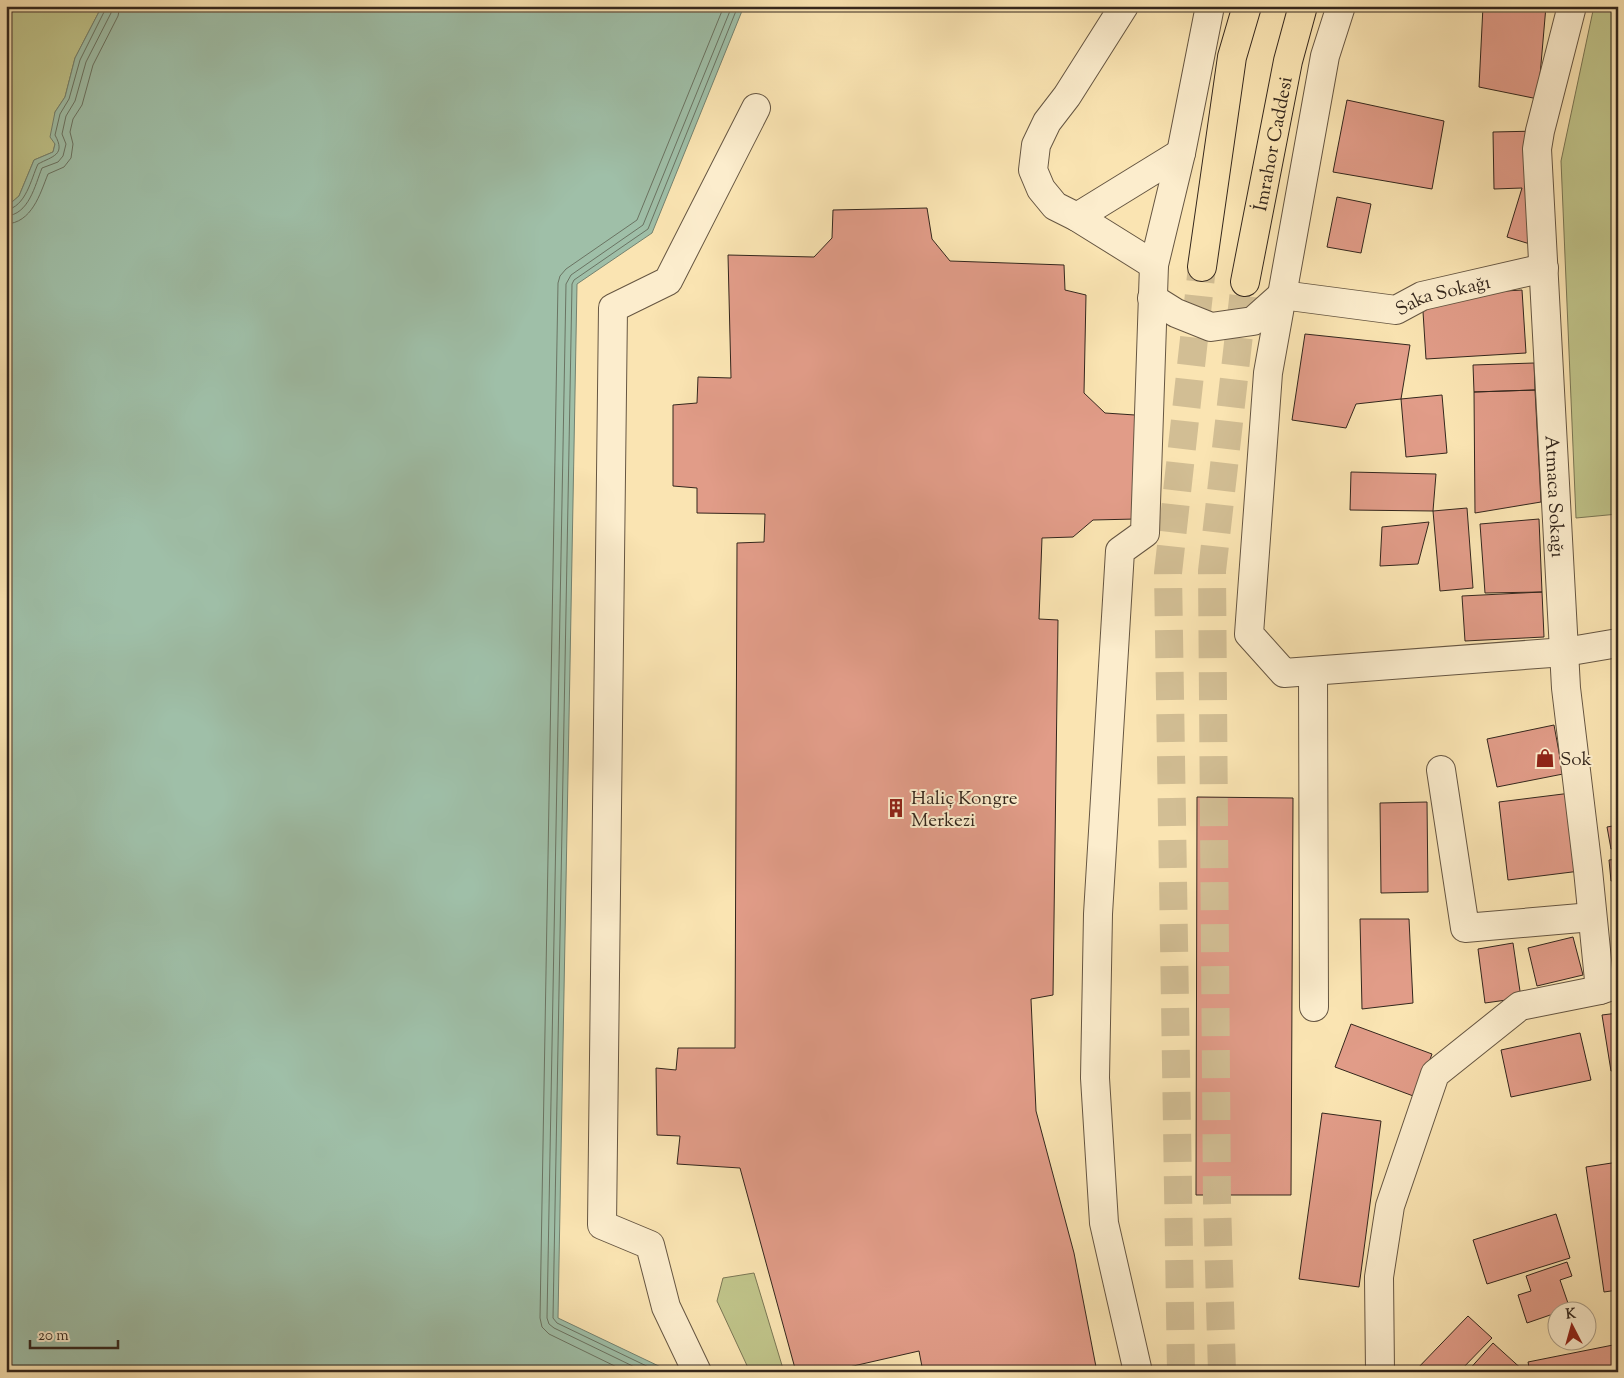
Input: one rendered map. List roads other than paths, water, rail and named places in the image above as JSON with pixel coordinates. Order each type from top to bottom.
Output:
[{"type":"main road","points":[[1202,267],[1232,57],[1247,6]]},
{"type":"main road","name":"İmrahor Caddesi","points":[[1245,282],[1288,61],[1303,6]]},
{"type":"street","points":[[1124,6],[1067,96],[1047,122],[1036,145],[1033,170],[1040,189],[1055,206],[1077,217],[1154,265]]},
{"type":"street","points":[[1138,1372],[1104,1223],[1095,1078],[1098,914],[1120,551],[1145,533],[1154,265],[1181,153],[1210,6]]},
{"type":"street","points":[[1341,6],[1324,56],[1268,373],[1249,634],[1284,673],[1565,652],[1618,644]]},
{"type":"street","name":"Atmaca Sokağı","points":[[1572,6],[1540,131],[1538,149],[1566,688],[1592,917],[1609,987]]},
{"type":"street","points":[[697,1372],[666,1307],[650,1245],[602,1225],[613,308],[668,281],[756,108]]},
{"type":"street","points":[[1077,217],[1181,153]]},
{"type":"street","name":"Saka Sokağı","points":[[1282,295],[1396,310],[1422,296],[1544,268]]},
{"type":"street","points":[[1152,298],[1176,313],[1211,327],[1253,321],[1282,295]]},
{"type":"street","points":[[1313,671],[1314,1007]]},
{"type":"street","points":[[1441,770],[1465,928],[1592,917]]},
{"type":"street","points":[[1380,1372],[1379,1277],[1390,1206],[1435,1074],[1520,1006],[1609,987]]},
{"type":"water","points":[[102,6],[744,6],[652,233],[577,284],[558,1318],[665,1369],[666,1372],[6,1372],[6,207],[19,196],[34,160],[53,152],[55,144],[50,137],[55,112],[65,97],[75,58]]},
{"type":"tunnel","points":[[1181,1372],[1168,573],[1202,267]]},
{"type":"tunnel","points":[[1222,1372],[1217,1202],[1212,571],[1245,282]]},
{"type":"place","name":"Sok","points":[[1545,758]]},
{"type":"place","name":"Haliç Kongre Merkezi","points":[[896,808]]}]
